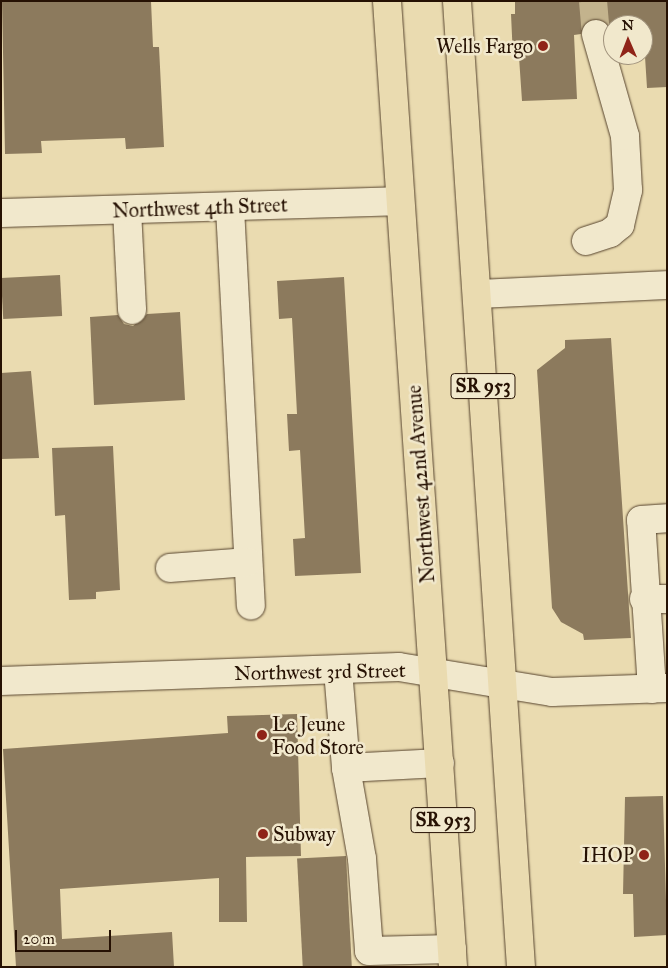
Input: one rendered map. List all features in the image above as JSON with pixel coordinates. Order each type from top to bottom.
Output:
[{"type":"main road","name":"Northwest 42nd Avenue","points":[[387,1],[399,202],[435,673],[453,958]]},
{"type":"main road","name":"SR 953","points":[[457,1],[504,685],[521,967]]},
{"type":"street","points":[[586,241],[610,233],[620,225],[628,190],[625,136],[596,34]]},
{"type":"street","name":"Northwest 4th Street","points":[[1,213],[399,202]]},
{"type":"street","points":[[230,208],[251,605]]},
{"type":"street","points":[[127,210],[132,310]]},
{"type":"street","points":[[477,294],[667,285]]},
{"type":"street","points":[[654,519],[655,599],[660,688]]},
{"type":"street","points":[[170,568],[248,562]]},
{"type":"street","name":"Northwest 3rd Street","points":[[1,681],[399,667],[552,692],[660,688]]},
{"type":"street","points":[[338,670],[346,768],[362,859],[370,959],[453,958]]},
{"type":"street","points":[[346,768],[440,763]]},
{"type":"building","points":[[2,1],[151,1],[153,47],[159,47],[164,147],[126,149],[125,138],[41,141],[42,153],[5,154]]},
{"type":"building","name":"Wells Fargo","points":[[515,1],[667,1],[667,87],[647,88],[646,65],[653,65],[653,15],[603,15],[603,21],[592,19],[584,24],[581,34],[574,35],[577,99],[522,101],[519,57],[513,58],[511,14],[515,14]]},
{"type":"building","points":[[60,275],[62,316],[3,319],[1,278]]},
{"type":"building","points":[[344,277],[361,573],[295,576],[293,539],[305,538],[300,450],[289,451],[287,414],[297,414],[292,318],[279,319],[277,281]]},
{"type":"building","points":[[180,312],[185,400],[94,405],[90,317],[118,315],[124,324],[133,326],[147,314]]},
{"type":"building","points":[[611,338],[631,638],[584,640],[583,634],[561,622],[552,608],[537,370],[565,348],[565,340]]},
{"type":"building","points":[[31,371],[39,458],[1,459],[1,373]]},
{"type":"building","points":[[113,446],[120,590],[96,592],[96,599],[69,600],[65,515],[55,516],[52,448]]},
{"type":"building","points":[[297,714],[301,856],[246,857],[247,922],[219,922],[219,878],[60,889],[62,939],[172,932],[174,967],[16,967],[3,749],[228,733],[227,716]]},
{"type":"building","name":"IHOP","points":[[663,796],[667,935],[634,937],[633,894],[623,894],[625,797]]},
{"type":"building","points":[[346,856],[352,967],[303,967],[297,859]]},
{"type":"tunnel","points":[[593,1],[596,34]]},
{"type":"place","name":"Wells Fargo","points":[[543,46]]},
{"type":"place","name":"Le Jeune Food Store","points":[[262,735]]},
{"type":"place","name":"Subway","points":[[263,834]]},
{"type":"place","name":"IHOP","points":[[644,855]]}]
